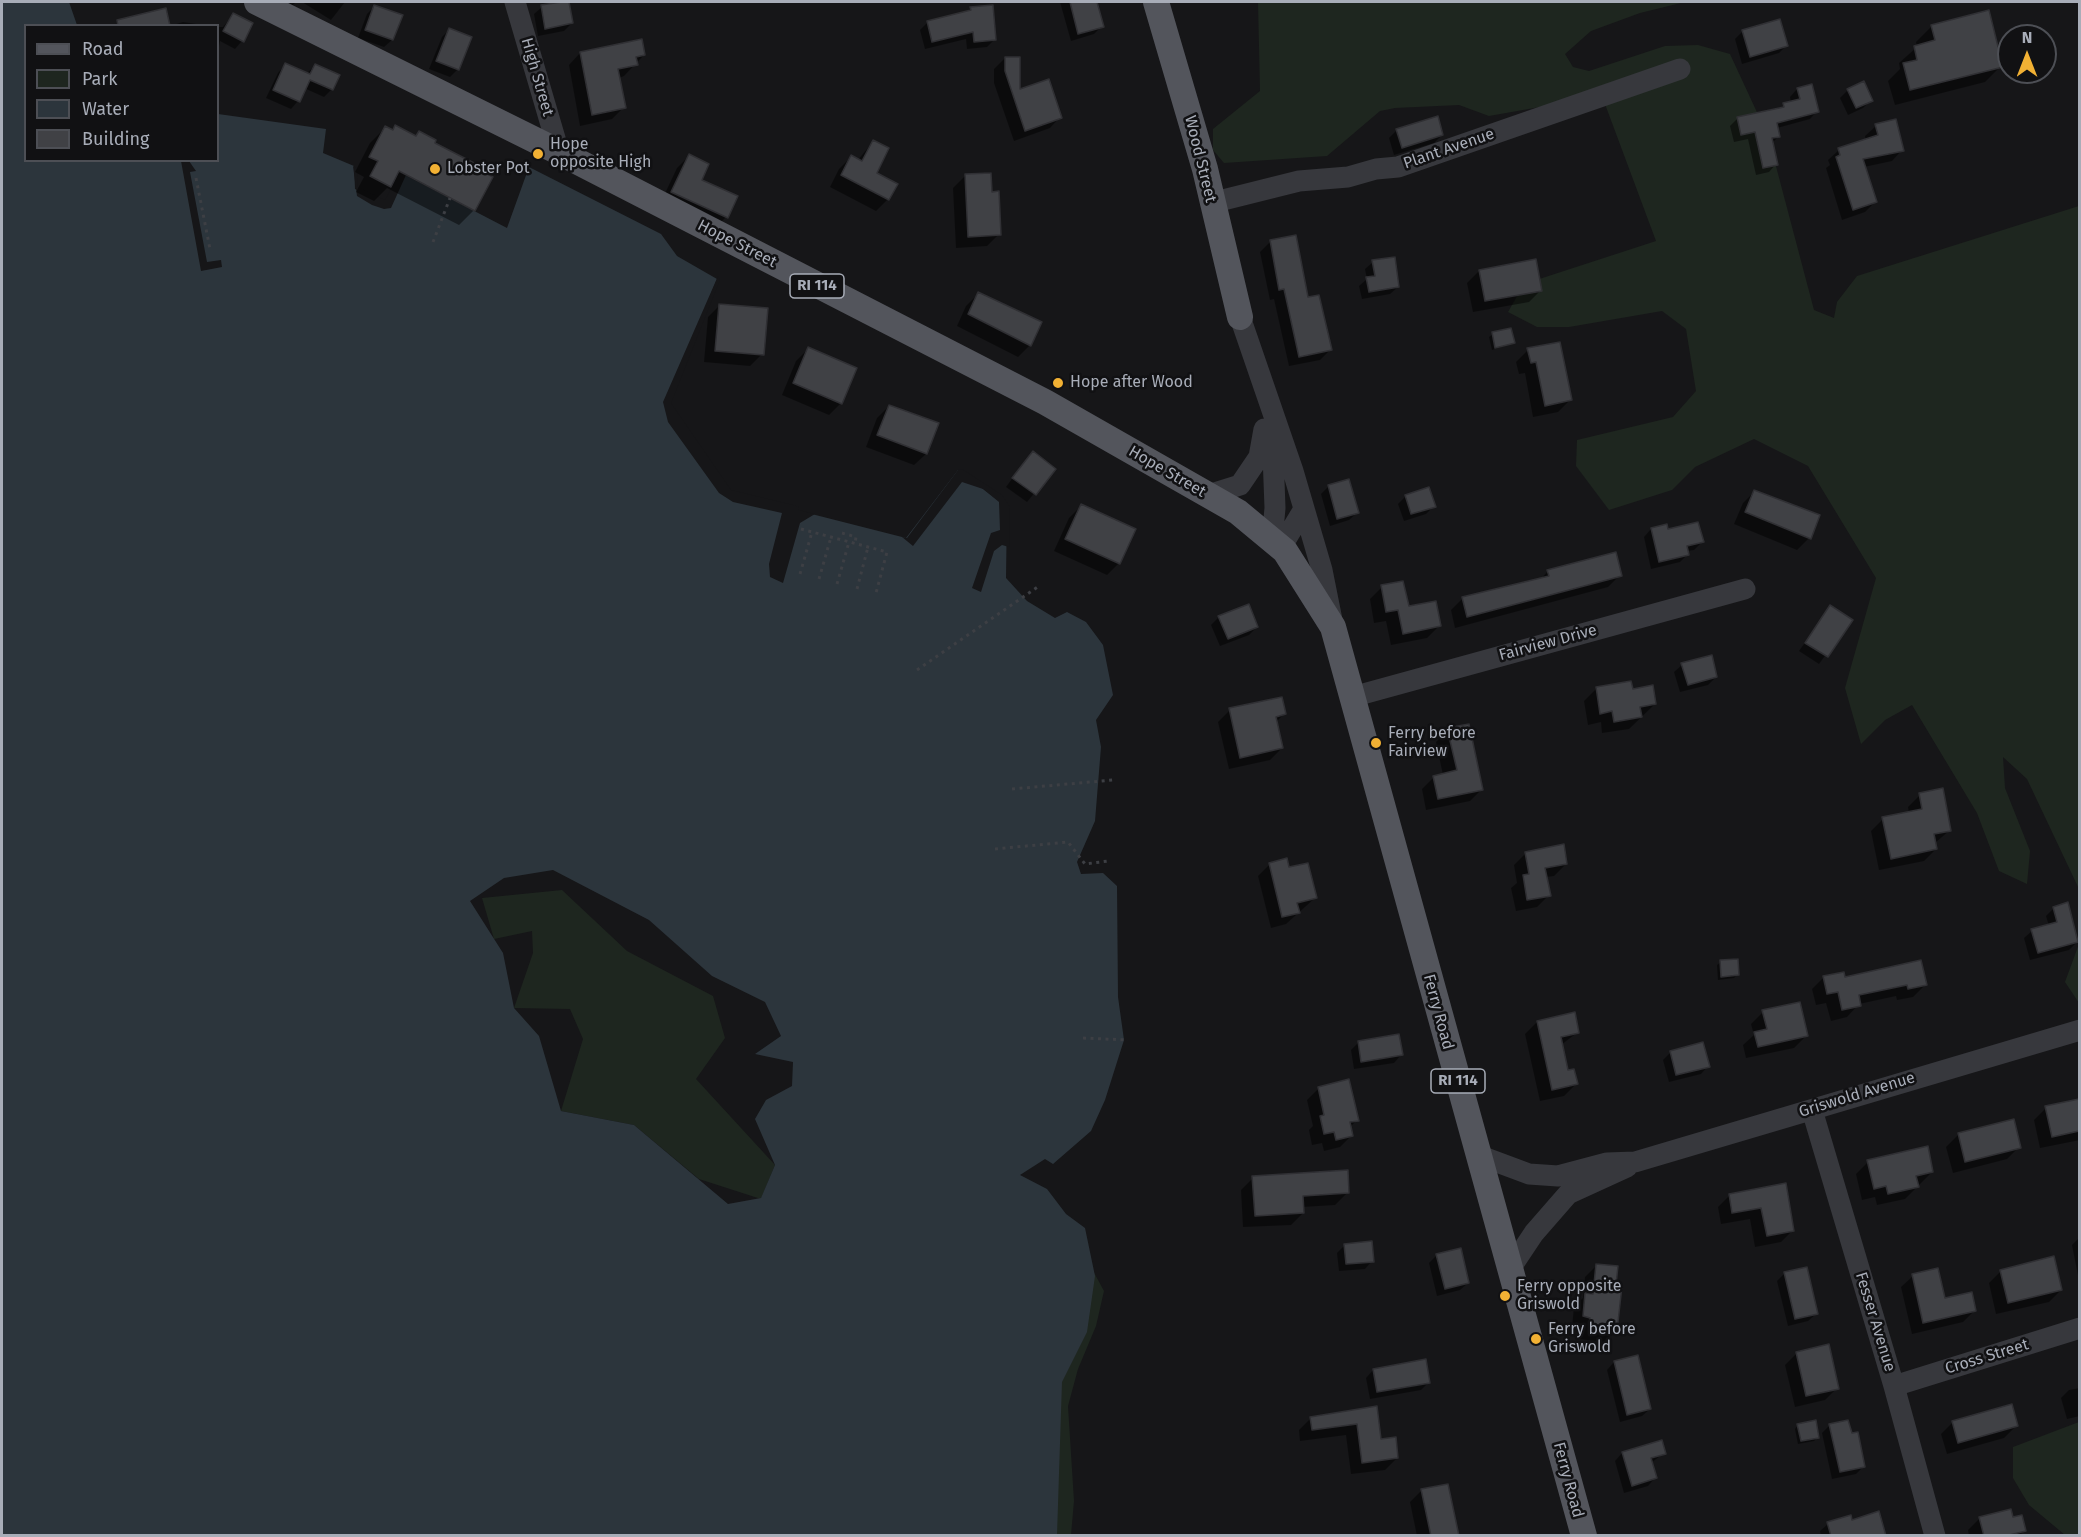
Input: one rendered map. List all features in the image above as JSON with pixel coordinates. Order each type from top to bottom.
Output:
[{"type":"main road","name":"Hope Street","points":[[257,2],[559,152],[1046,402],[1238,512],[1285,551],[1333,627]]},
{"type":"main road","name":"Wood Street","points":[[1156,2],[1205,169],[1211,203],[1240,318]]},
{"type":"main road","name":"Ferry Road","points":[[1333,627],[1584,1536]]},
{"type":"street","name":"High Street","points":[[515,2],[559,152]]},
{"type":"street","name":"Plant Avenue","points":[[1211,203],[1299,182],[1348,177],[1376,169],[1398,167],[1680,69]]},
{"type":"street","name":"Wood Street","points":[[1240,318],[1274,454],[1276,544]]},
{"type":"street","name":"Wood Street","points":[[1240,318],[1278,422],[1322,570],[1333,627]]},
{"type":"street","name":"Wood Street","points":[[1208,495],[1240,485],[1250,473],[1258,457],[1265,422]]},
{"type":"street","points":[[1276,544],[1304,509]]},
{"type":"street","name":"Fairview Drive","points":[[1352,698],[1745,589]]},
{"type":"street","name":"Griswold Avenue","points":[[1635,1162],[2079,1030]]},
{"type":"street","name":"Fesser Avenue","points":[[1812,1110],[1894,1386],[1935,1536]]},
{"type":"street","points":[[1478,1155],[1529,1174],[1558,1176],[1607,1163],[1635,1162]]},
{"type":"street","points":[[1510,1269],[1534,1233],[1568,1194],[1616,1174],[1635,1162]]},
{"type":"street","name":"Cross Street","points":[[1894,1386],[2079,1328]]},
{"type":"path","points":[[194,171],[210,249]]},
{"type":"path","points":[[433,242],[450,198]]},
{"type":"path","points":[[801,529],[887,552],[876,593]]},
{"type":"path","points":[[800,574],[812,532]]},
{"type":"path","points":[[842,533],[862,539]]},
{"type":"path","points":[[819,579],[831,537]]},
{"type":"path","points":[[855,543],[856,537]]},
{"type":"path","points":[[837,584],[849,542]]},
{"type":"path","points":[[857,589],[868,547]]},
{"type":"path","points":[[917,670],[1039,586]]},
{"type":"path","points":[[1012,789],[1113,780]]},
{"type":"path","points":[[995,849],[1068,842],[1085,864],[1108,861]]},
{"type":"path","points":[[1083,1038],[1128,1040]]},
{"type":"green space","points":[[1258,2],[1685,2],[1640,13],[1591,31],[1565,54],[1573,67],[1589,71],[1665,46],[1698,45],[1730,54],[1768,136],[1814,310],[1834,318],[1837,302],[1857,276],[2079,206],[2079,889],[2027,779],[2003,757],[2005,788],[2030,851],[2027,884],[1999,871],[1977,813],[1912,705],[1885,720],[1861,744],[1845,688],[1876,578],[1808,466],[1754,439],[1695,467],[1672,490],[1609,510],[1576,466],[1577,440],[1673,417],[1696,391],[1686,329],[1662,311],[1569,327],[1537,327],[1508,312],[1524,284],[1656,241],[1602,96],[1489,116],[1459,105],[1395,108],[1380,111],[1327,156],[1224,163],[1213,150],[1213,129],[1260,91]]},
{"type":"green space","points":[[562,890],[627,951],[713,996],[725,1038],[696,1079],[775,1165],[761,1199],[699,1179],[634,1125],[561,1111],[583,1039],[570,1009],[514,1008],[533,953],[532,931],[494,939],[482,898]]},
{"type":"green space","points":[[2079,944],[2079,1003],[2065,982]]},
{"type":"green space","points":[[1091,1267],[1104,1291],[1096,1326],[1078,1369],[1068,1406],[1074,1501],[1071,1535],[1046,1536],[1049,1416]]},
{"type":"green space","points":[[2079,1422],[2079,1535],[2065,1535],[2029,1505],[2013,1478],[2013,1447]]},
{"type":"water","points":[[2,2],[69,2],[77,24],[24,24],[24,162],[219,162],[219,114],[326,129],[323,153],[354,166],[355,189],[387,204],[403,174],[507,228],[529,167],[661,234],[677,256],[717,279],[667,404],[729,493],[906,538],[958,470],[1007,507],[1006,578],[1027,601],[1055,618],[1067,612],[1086,622],[1103,645],[1113,695],[1096,720],[1101,747],[1095,821],[1077,862],[1081,874],[1103,873],[1117,886],[1118,997],[1124,1040],[1105,1100],[1091,1131],[1053,1164],[1045,1159],[1020,1175],[1047,1189],[1066,1214],[1085,1228],[1095,1276],[1087,1332],[1062,1382],[1057,1535],[2,1536]],"holes":[[[553,870],[649,920],[712,976],[765,1002],[781,1036],[755,1054],[793,1062],[792,1086],[766,1100],[755,1119],[775,1165],[761,1198],[728,1204],[634,1125],[561,1111],[539,1036],[514,1008],[503,953],[470,901],[504,878]]]},
{"type":"pier","points":[[181,162],[190,162],[196,171],[190,172],[207,262],[221,260],[222,267],[201,271]]},
{"type":"pier","points":[[353,166],[357,168],[358,187],[385,200],[400,172],[406,175],[391,208],[384,209],[372,205],[357,196]]},
{"type":"pier","points":[[718,276],[720,280],[671,403],[731,490],[793,505],[799,507],[798,510],[815,514],[800,523],[783,583],[770,577],[769,564],[782,513],[733,502],[719,493],[668,422],[663,402]]},
{"type":"pier","points":[[962,469],[1002,495],[1010,507],[1009,547],[1002,545],[994,551],[981,592],[972,588],[991,533],[1000,530],[999,502],[983,489],[962,482],[913,546],[902,537],[907,538],[958,470]]},
{"type":"building","points":[[569,2],[573,23],[545,29],[541,5]]},
{"type":"building","points":[[1070,2],[1097,2],[1104,27],[1078,34]]},
{"type":"building","points":[[374,5],[403,15],[393,40],[365,30]]},
{"type":"building","points":[[993,5],[996,40],[974,42],[973,32],[932,42],[927,21],[971,10],[970,7]]},
{"type":"building","points":[[166,8],[170,24],[118,24],[117,20]]},
{"type":"building","points":[[1989,10],[1997,43],[1997,68],[1910,90],[1903,63],[1917,60],[1914,46],[1935,40],[1931,25]]},
{"type":"building","points":[[233,13],[253,23],[244,42],[223,31]]},
{"type":"building","points":[[1780,19],[1788,46],[1750,57],[1742,30]]},
{"type":"building","points":[[449,28],[472,37],[459,70],[436,61]]},
{"type":"building","points":[[642,39],[645,55],[636,57],[638,65],[618,69],[626,108],[592,115],[580,52]]},
{"type":"building","points":[[1005,57],[1020,57],[1020,89],[1049,79],[1062,118],[1025,131],[1005,71]]},
{"type":"building","points":[[285,63],[310,74],[315,64],[340,75],[333,90],[310,80],[300,102],[273,90]]},
{"type":"building","points":[[1864,81],[1873,101],[1856,108],[1847,89]]},
{"type":"building","points":[[1812,84],[1819,112],[1777,123],[1780,137],[1772,138],[1778,165],[1763,168],[1755,132],[1741,135],[1737,117],[1784,107],[1783,103],[1800,99],[1797,88]]},
{"type":"building","points":[[1438,116],[1443,135],[1402,148],[1396,129]]},
{"type":"building","points":[[1896,119],[1904,151],[1863,159],[1877,202],[1853,210],[1836,157],[1840,155],[1838,148],[1878,135],[1875,124]]},
{"type":"building","name":"Lobster Pot","points":[[395,125],[416,136],[419,131],[436,140],[435,143],[474,163],[472,166],[493,177],[475,211],[399,171],[391,187],[370,176],[378,161],[369,157],[385,126],[393,130]]},
{"type":"building","points":[[873,140],[889,148],[877,173],[898,184],[889,200],[841,175],[851,155],[862,161]]},
{"type":"building","points":[[689,154],[709,164],[702,180],[738,196],[728,218],[671,192]]},
{"type":"building","points":[[991,173],[992,192],[999,191],[1001,235],[968,237],[965,174]]},
{"type":"building","points":[[1296,235],[1308,297],[1319,295],[1332,350],[1299,357],[1284,289],[1279,290],[1270,240]]},
{"type":"building","points":[[1395,257],[1399,287],[1369,292],[1366,277],[1375,276],[1372,260]]},
{"type":"building","points":[[1536,259],[1542,291],[1485,301],[1479,270]]},
{"type":"building","points":[[978,292],[1042,322],[1031,346],[968,314]]},
{"type":"building","points":[[719,304],[768,308],[764,355],[715,351]]},
{"type":"building","points":[[1511,328],[1515,343],[1495,348],[1492,332]]},
{"type":"building","points":[[1560,342],[1572,400],[1545,406],[1536,362],[1531,363],[1527,348]]},
{"type":"building","points":[[808,347],[857,368],[842,404],[793,383]]},
{"type":"building","points":[[889,405],[939,423],[927,454],[877,435]]},
{"type":"building","points":[[1033,451],[1056,469],[1036,495],[1012,478]]},
{"type":"building","points":[[1349,479],[1359,513],[1337,519],[1328,485]]},
{"type":"building","points":[[1429,487],[1436,507],[1411,514],[1405,495]]},
{"type":"building","points":[[1754,490],[1820,515],[1811,539],[1745,512]]},
{"type":"building","points":[[1081,504],[1136,529],[1120,564],[1065,539]]},
{"type":"building","points":[[1698,522],[1704,542],[1687,546],[1689,555],[1659,562],[1651,528],[1667,524],[1668,529]]},
{"type":"building","points":[[1616,552],[1622,576],[1467,617],[1462,597],[1549,576],[1547,570]]},
{"type":"building","points":[[1403,581],[1409,606],[1436,601],[1441,626],[1403,634],[1398,610],[1386,612],[1381,585]]},
{"type":"building","points":[[1249,604],[1258,627],[1228,639],[1218,616]]},
{"type":"building","points":[[1830,605],[1853,620],[1828,657],[1805,643]]},
{"type":"building","points":[[1712,655],[1717,677],[1688,685],[1681,663]]},
{"type":"building","points":[[1631,681],[1633,689],[1653,685],[1656,704],[1640,707],[1642,717],[1614,722],[1612,711],[1600,714],[1596,687]]},
{"type":"building","points":[[1282,697],[1286,714],[1276,717],[1283,748],[1240,758],[1229,708]]},
{"type":"building","points":[[1469,724],[1483,790],[1438,799],[1433,776],[1457,770],[1447,728]]},
{"type":"building","points":[[1943,788],[1951,831],[1934,834],[1937,849],[1891,859],[1882,817],[1922,809],[1919,793]]},
{"type":"building","points":[[1564,844],[1567,864],[1545,868],[1551,896],[1527,900],[1523,875],[1529,874],[1525,852]]},
{"type":"building","points":[[1287,858],[1289,867],[1308,863],[1317,898],[1297,903],[1300,913],[1282,917],[1269,863]]},
{"type":"building","points":[[2068,902],[2078,942],[2038,953],[2031,929],[2057,922],[2053,907]]},
{"type":"building","points":[[1738,959],[1739,975],[1721,977],[1720,960]]},
{"type":"building","points":[[1921,960],[1927,985],[1908,989],[1907,985],[1859,995],[1861,1006],[1842,1010],[1838,992],[1827,994],[1823,976],[1844,972],[1845,977]]},
{"type":"building","points":[[1800,1002],[1808,1036],[1758,1047],[1754,1032],[1767,1029],[1762,1010]]},
{"type":"building","points":[[1575,1012],[1579,1033],[1561,1037],[1568,1070],[1574,1069],[1578,1084],[1552,1090],[1537,1021]]},
{"type":"building","points":[[1399,1034],[1403,1055],[1361,1062],[1358,1041]]},
{"type":"building","points":[[1703,1042],[1710,1067],[1676,1075],[1670,1051]]},
{"type":"building","points":[[1349,1079],[1359,1121],[1350,1122],[1353,1136],[1336,1140],[1334,1132],[1324,1134],[1320,1116],[1324,1115],[1318,1087]]},
{"type":"building","points":[[2079,1099],[2079,1131],[2052,1137],[2045,1106]]},
{"type":"building","points":[[2014,1119],[2021,1148],[1965,1162],[1958,1133]]},
{"type":"building","points":[[1928,1146],[1933,1172],[1916,1176],[1919,1187],[1888,1194],[1886,1186],[1874,1189],[1867,1160]]},
{"type":"building","points":[[1348,1170],[1349,1193],[1303,1196],[1304,1213],[1255,1216],[1252,1176]]},
{"type":"building","points":[[1786,1183],[1794,1231],[1767,1236],[1761,1208],[1732,1213],[1729,1194]]},
{"type":"building","points":[[1372,1241],[1374,1262],[1346,1264],[1344,1244]]},
{"type":"building","points":[[1461,1248],[1469,1283],[1445,1289],[1436,1254]]},
{"type":"building","points":[[2054,1256],[2062,1290],[2008,1303],[2000,1270]]},
{"type":"building","points":[[1596,1264],[1618,1266],[1616,1285],[1622,1286],[1617,1331],[1589,1328],[1590,1318],[1583,1316],[1585,1293],[1593,1294]]},
{"type":"building","points":[[1807,1267],[1818,1314],[1795,1319],[1784,1272]]},
{"type":"building","points":[[1938,1268],[1945,1298],[1972,1292],[1976,1311],[1923,1323],[1912,1274]]},
{"type":"building","points":[[1829,1344],[1839,1389],[1806,1396],[1796,1352]]},
{"type":"building","points":[[1638,1355],[1651,1409],[1627,1415],[1614,1361]]},
{"type":"building","points":[[1426,1359],[1430,1383],[1377,1392],[1373,1369]]},
{"type":"building","points":[[2012,1404],[2018,1426],[1958,1443],[1952,1421]]},
{"type":"building","points":[[1377,1406],[1381,1439],[1396,1437],[1398,1458],[1362,1463],[1357,1424],[1312,1430],[1310,1417]]},
{"type":"building","points":[[1816,1420],[1819,1438],[1801,1441],[1797,1424]]},
{"type":"building","points":[[1848,1420],[1852,1433],[1858,1432],[1865,1467],[1840,1472],[1829,1424]]},
{"type":"building","points":[[1662,1440],[1666,1454],[1651,1458],[1657,1478],[1632,1486],[1622,1452]]},
{"type":"building","points":[[1448,1484],[1459,1536],[1431,1536],[1421,1489]]},
{"type":"building","points":[[2011,1509],[2013,1517],[2022,1515],[2026,1531],[2005,1536],[1984,1536],[1979,1517]]},
{"type":"building","points":[[1879,1511],[1886,1536],[1831,1536],[1827,1522],[1851,1515],[1852,1520]]},
{"type":"place","name":"Hope opposite High","points":[[538,154]]},
{"type":"place","name":"Lobster Pot","points":[[435,169]]},
{"type":"place","name":"Hope after Wood","points":[[1058,383]]},
{"type":"place","name":"Ferry before Fairview","points":[[1376,743]]},
{"type":"place","name":"Ferry opposite Griswold","points":[[1505,1296]]},
{"type":"place","name":"Ferry before Griswold","points":[[1536,1339]]}]
